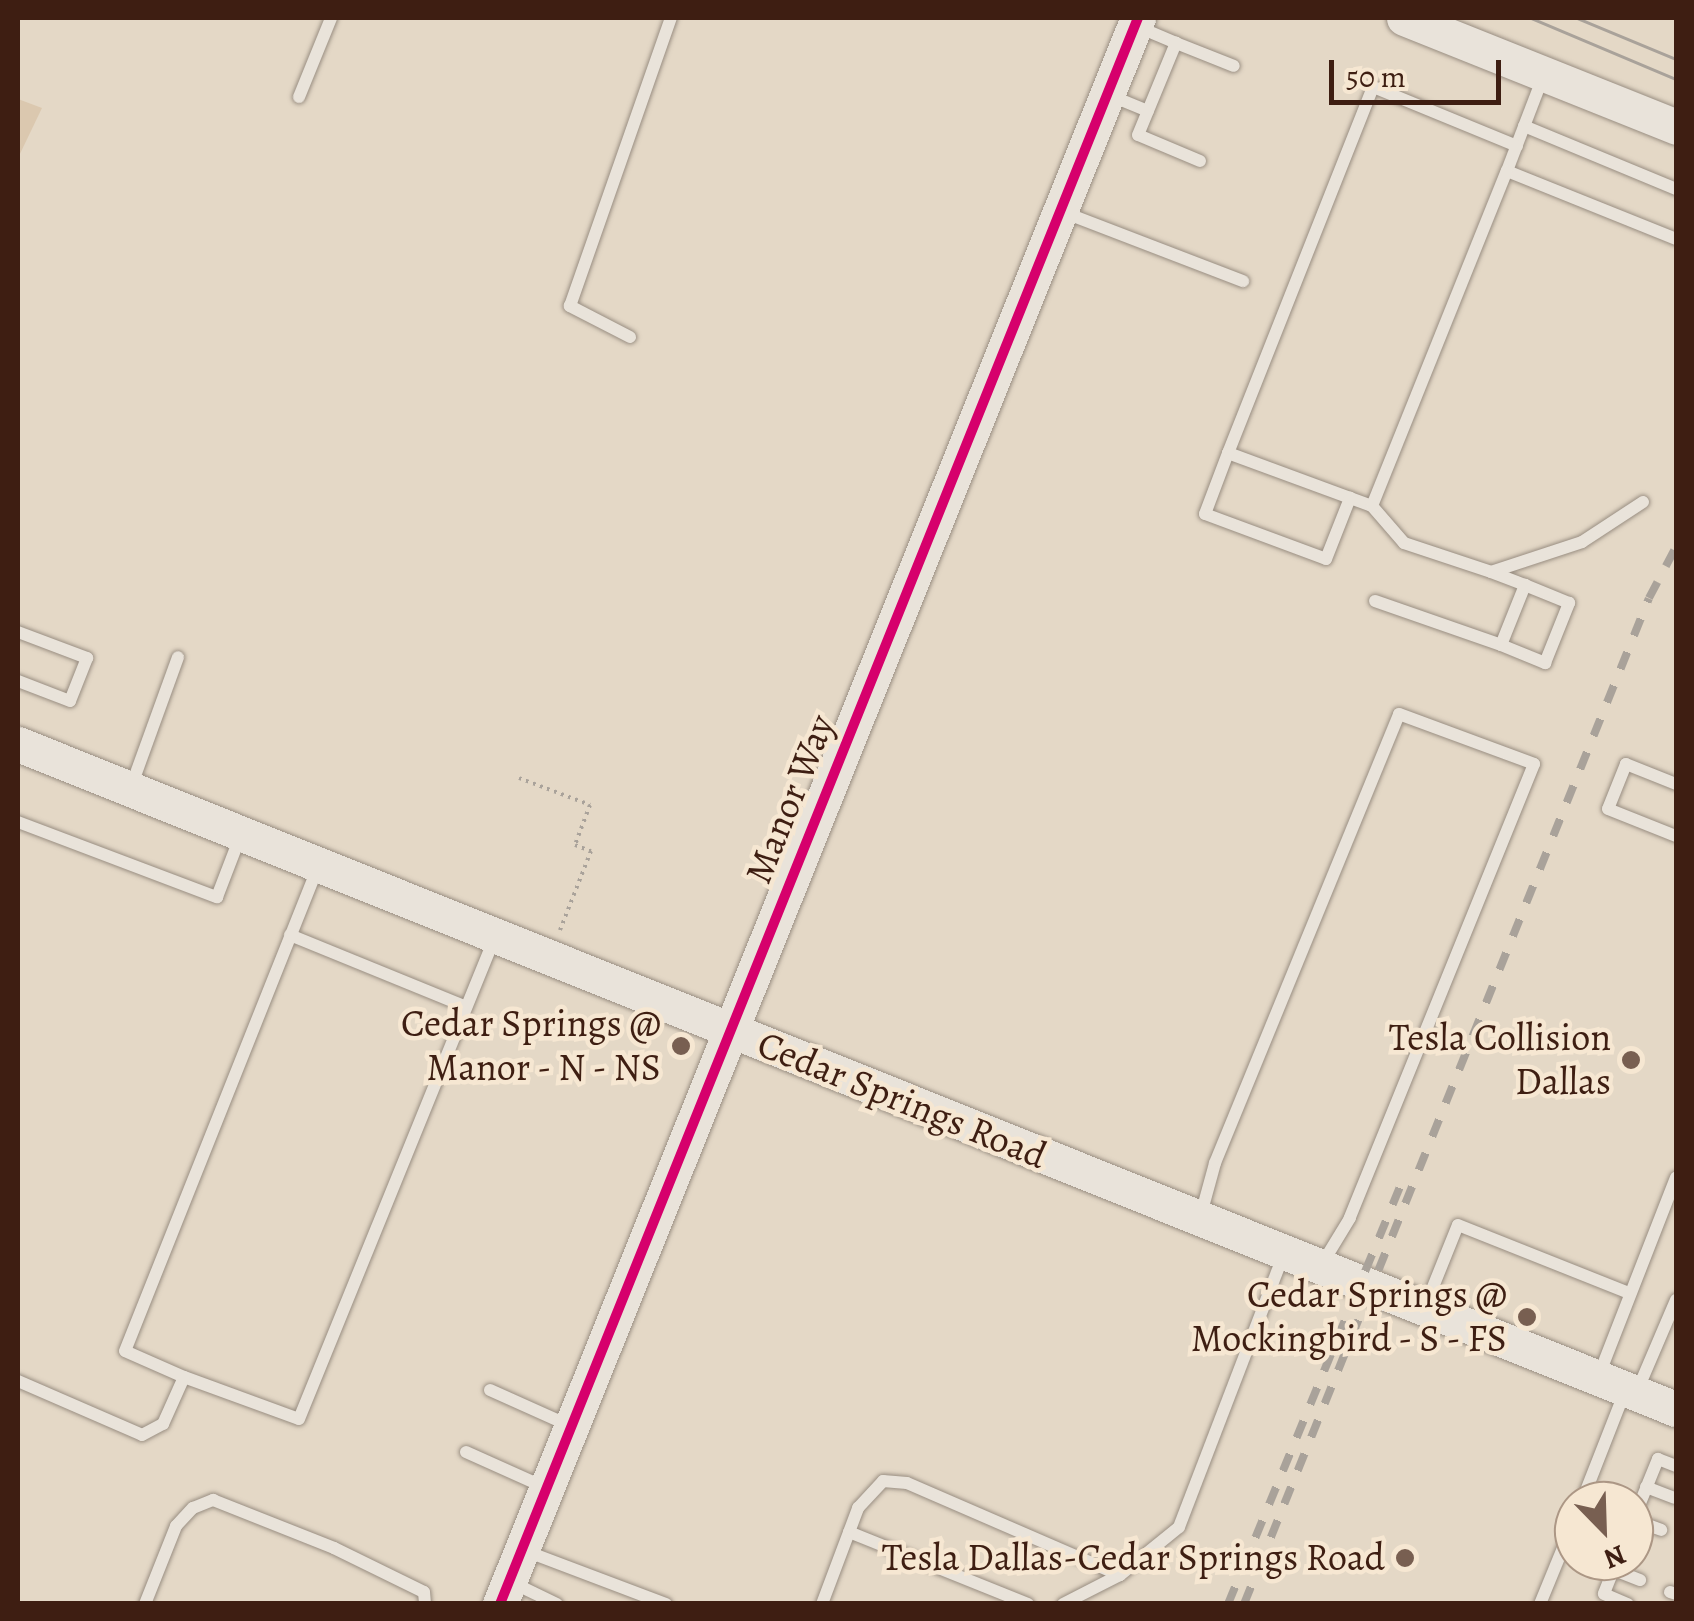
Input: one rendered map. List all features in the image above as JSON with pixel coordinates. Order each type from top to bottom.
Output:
[{"type":"main road","points":[[1404,18],[1676,126]]},
{"type":"main road","name":"Manor Way","points":[[510,1578],[1137,20]]},
{"type":"main road","name":"Cedar Springs Road","points":[[18,744],[1676,1409]]},
{"type":"lane","points":[[299,97],[330,18]]},
{"type":"lane","points":[[630,337],[570,306],[670,18]]},
{"type":"lane","points":[[1137,20],[1176,43],[1234,66]]},
{"type":"lane","points":[[1176,43],[1138,135],[1200,160]]},
{"type":"lane","points":[[1372,506],[1544,74]]},
{"type":"lane","points":[[1350,498],[1326,559],[1205,514],[1373,87],[1517,146]]},
{"type":"lane","points":[[1107,94],[1148,111]]},
{"type":"lane","points":[[1524,126],[1676,189]]},
{"type":"lane","points":[[1507,171],[1676,239]]},
{"type":"lane","points":[[1060,210],[1243,281]]},
{"type":"lane","points":[[1228,453],[1372,506],[1404,543],[1570,602],[1545,662],[1375,601]]},
{"type":"lane","points":[[1491,572],[1582,542],[1643,502]]},
{"type":"lane","points":[[1501,645],[1524,585]]},
{"type":"lane","points":[[18,632],[87,658],[70,701],[18,681]]},
{"type":"lane","points":[[130,790],[178,657]]},
{"type":"lane","points":[[1199,1220],[1215,1163],[1399,714],[1534,764],[1350,1218],[1320,1268]]},
{"type":"lane","points":[[1676,784],[1626,764],[1608,809],[1676,836]]},
{"type":"lane","points":[[18,822],[217,897],[241,834]]},
{"type":"lane","points":[[318,865],[125,1351],[184,1376],[299,1419],[495,937]]},
{"type":"lane","points":[[290,935],[466,1008]]},
{"type":"lane","points":[[1589,1481],[1620,1387],[1630,1293],[1676,1177]]},
{"type":"lane","points":[[1424,1310],[1458,1226],[1630,1293]]},
{"type":"lane","points":[[1063,1604],[1120,1576],[1179,1526],[1284,1254]]},
{"type":"lane","points":[[1620,1387],[1676,1300]]},
{"type":"lane","points":[[18,1381],[142,1435],[163,1424],[184,1376]]},
{"type":"lane","points":[[490,1390],[571,1426]]},
{"type":"lane","points":[[466,1452],[546,1488]]},
{"type":"lane","points":[[1648,1481],[1658,1458],[1676,1466]]},
{"type":"lane","points":[[822,1604],[848,1532],[868,1492],[883,1480],[907,1483],[1120,1576]]},
{"type":"lane","points":[[1654,1490],[1674,1498]]},
{"type":"lane","points":[[145,1604],[176,1526],[193,1508],[213,1500],[352,1557],[424,1592],[425,1604]]},
{"type":"lane","points":[[1654,1527],[1660,1530]]},
{"type":"lane","points":[[848,1532],[1028,1604]]},
{"type":"lane","points":[[1540,1604],[1554,1570]]},
{"type":"lane","points":[[510,1578],[557,1604]]},
{"type":"lane","points":[[510,1578],[666,1604]]},
{"type":"lane","points":[[1606,1599],[1628,1604]]},
{"type":"path","points":[[520,778],[590,806],[574,844],[591,851],[558,934]]},
{"type":"shaded area","points":[[18,99],[42,108],[18,158]]},
{"type":"tram line","points":[[1531,18],[1676,79]]},
{"type":"tram line","points":[[1577,18],[1676,59]]},
{"type":"railway","points":[[1244,1604],[1649,598],[1676,547]]},
{"type":"railway","points":[[1228,1604],[1400,1187]]},
{"type":"cycle path","points":[[500,1604],[1138,18]]},
{"type":"place","name":"Cedar Springs @ Manor - N - NS","points":[[681,1046]]},
{"type":"place","name":"Tesla Collision Dallas","points":[[1631,1060]]},
{"type":"place","name":"Cedar Springs @ Mockingbird - S - FS","points":[[1527,1317]]},
{"type":"place","name":"Tesla Dallas-Cedar Springs Road","points":[[1405,1558]]}]
